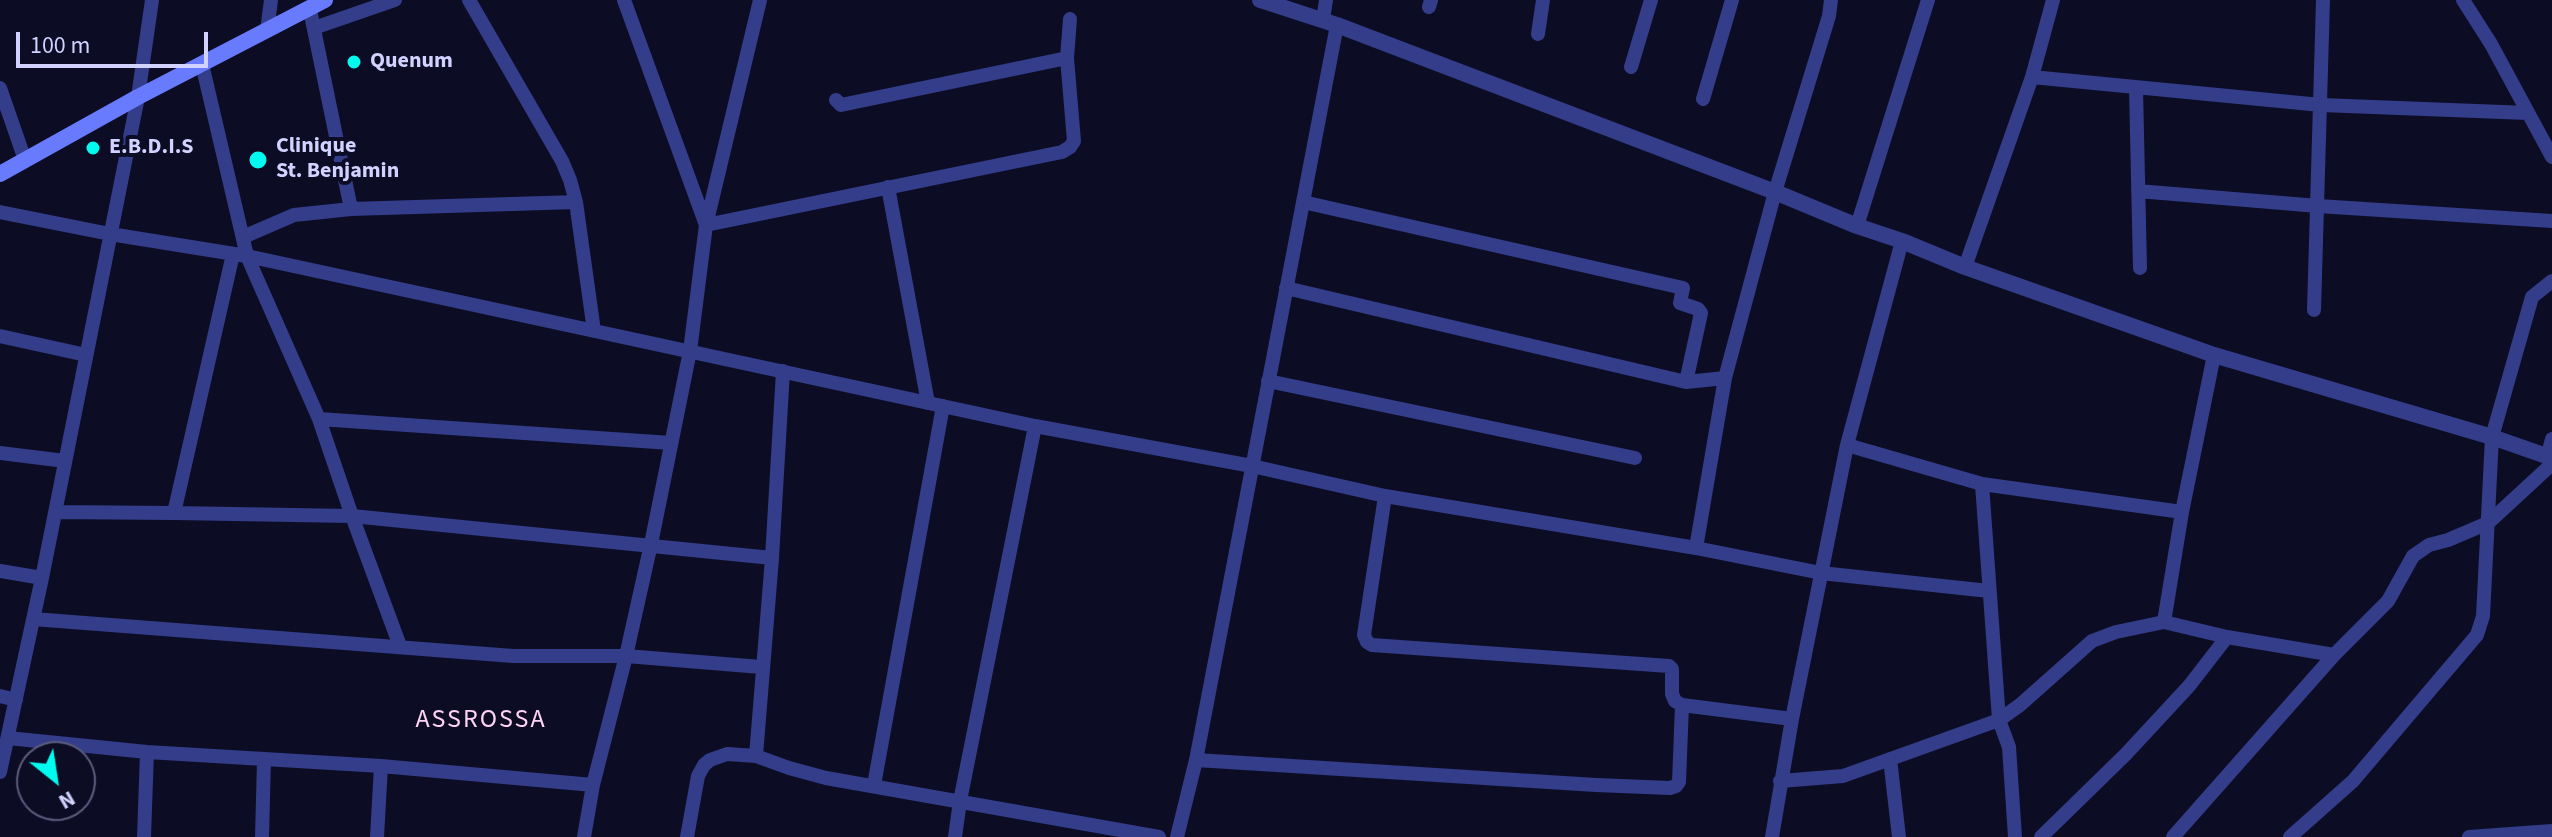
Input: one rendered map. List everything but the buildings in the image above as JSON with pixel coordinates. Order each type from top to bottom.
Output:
[{"type":"main road","points":[[0,174],[138,97],[325,0]]},
{"type":"street","points":[[0,772],[138,97],[152,0]]},
{"type":"street","points":[[267,31],[271,0]]},
{"type":"street","points":[[314,28],[395,0]]},
{"type":"street","points":[[469,0],[570,180],[576,202],[594,331]]},
{"type":"street","points":[[624,0],[706,225]]},
{"type":"street","points":[[584,837],[593,785],[651,544],[690,351],[706,225],[760,0]]},
{"type":"street","points":[[1260,0],[1330,23],[1965,267],[2214,355],[2492,437],[2550,460]]},
{"type":"street","points":[[1177,837],[1196,760],[1303,202],[1330,23],[1326,0]]},
{"type":"street","points":[[1538,34],[1543,0]]},
{"type":"street","points":[[1631,67],[1651,0]]},
{"type":"street","points":[[1703,99],[1732,0]]},
{"type":"street","points":[[1696,548],[1725,378],[1831,0]]},
{"type":"street","points":[[1857,226],[1928,0]]},
{"type":"street","points":[[1965,267],[2032,77],[2053,0]]},
{"type":"street","points":[[2314,310],[2323,0]]},
{"type":"street","points":[[2463,0],[2491,44],[2552,157]]},
{"type":"street","points":[[310,10],[351,209]]},
{"type":"street","points":[[706,225],[1062,152],[1074,141],[1067,58],[1070,19]]},
{"type":"street","points":[[836,100],[841,105],[1067,58]]},
{"type":"street","points":[[174,513],[243,237],[202,64]]},
{"type":"street","points":[[2032,77],[2321,105],[2528,113]]},
{"type":"street","points":[[0,88],[25,160]]},
{"type":"street","points":[[2136,88],[2140,268]]},
{"type":"street","points":[[874,785],[935,404],[888,187]]},
{"type":"street","points":[[2138,191],[2552,221]]},
{"type":"street","points":[[243,237],[294,215],[324,210],[576,202]]},
{"type":"street","points":[[1303,202],[1683,288],[1680,303],[1701,313],[1686,382]]},
{"type":"street","points":[[0,212],[240,255],[1035,426],[1252,466],[1385,496],[1696,548],[1821,573],[1989,591]]},
{"type":"street","points":[[1772,837],[1780,781],[1847,445],[1902,241]]},
{"type":"street","points":[[240,255],[319,419],[400,646]]},
{"type":"street","points":[[2290,837],[2353,781],[2477,635],[2483,616],[2492,437],[2532,297],[2552,281]]},
{"type":"street","points":[[1286,288],[1686,382],[1725,378]]},
{"type":"street","points":[[0,336],[86,355]]},
{"type":"street","points":[[2164,622],[2182,512],[2214,355]]},
{"type":"street","points":[[756,756],[783,371]]},
{"type":"street","points":[[1268,381],[1635,458]]},
{"type":"street","points":[[319,419],[671,443]]},
{"type":"street","points":[[955,837],[1035,426]]},
{"type":"street","points":[[2173,837],[2334,655],[2388,601],[2413,556],[2429,545],[2488,523],[2550,460],[2552,439]]},
{"type":"street","points":[[1847,445],[1982,484],[2182,512]]},
{"type":"street","points":[[0,453],[65,461]]},
{"type":"street","points":[[1982,484],[1999,720],[2009,747],[2015,837]]},
{"type":"street","points":[[1385,496],[1364,635],[1372,645],[1669,666],[1672,669],[1672,694],[1675,701],[1682,705],[1792,719]]},
{"type":"street","points":[[55,512],[352,516],[772,558]]},
{"type":"street","points":[[0,571],[42,578]]},
{"type":"street","points":[[33,619],[513,656],[626,656],[761,667]]},
{"type":"street","points":[[1780,781],[1843,776],[1999,720],[2092,641],[2105,635],[2164,622],[2227,637],[2334,655]]},
{"type":"street","points":[[2041,837],[2137,742],[2189,686],[2227,637]]},
{"type":"street","points":[[0,696],[16,700]]},
{"type":"street","points":[[1196,760],[1670,788],[1679,782],[1682,705]]},
{"type":"street","points":[[8,738],[147,752],[381,766],[593,785]]},
{"type":"street","points":[[144,837],[147,752]]},
{"type":"street","points":[[687,837],[698,776],[710,760],[727,754],[756,756],[826,778],[1159,837]]},
{"type":"street","points":[[1890,759],[1899,837]]},
{"type":"street","points":[[262,837],[264,760]]},
{"type":"street","points":[[377,837],[381,766]]},
{"type":"street","points":[[2469,837],[2552,831]]},
{"type":"place","name":"Quenum","points":[[354,62]]},
{"type":"place","name":"E.B.D.I.S","points":[[93,148]]},
{"type":"place","name":"Clinique St. Benjamin","points":[[258,160]]},
{"type":"district","name":"ASSROSSA","points":[[481,721]]}]
